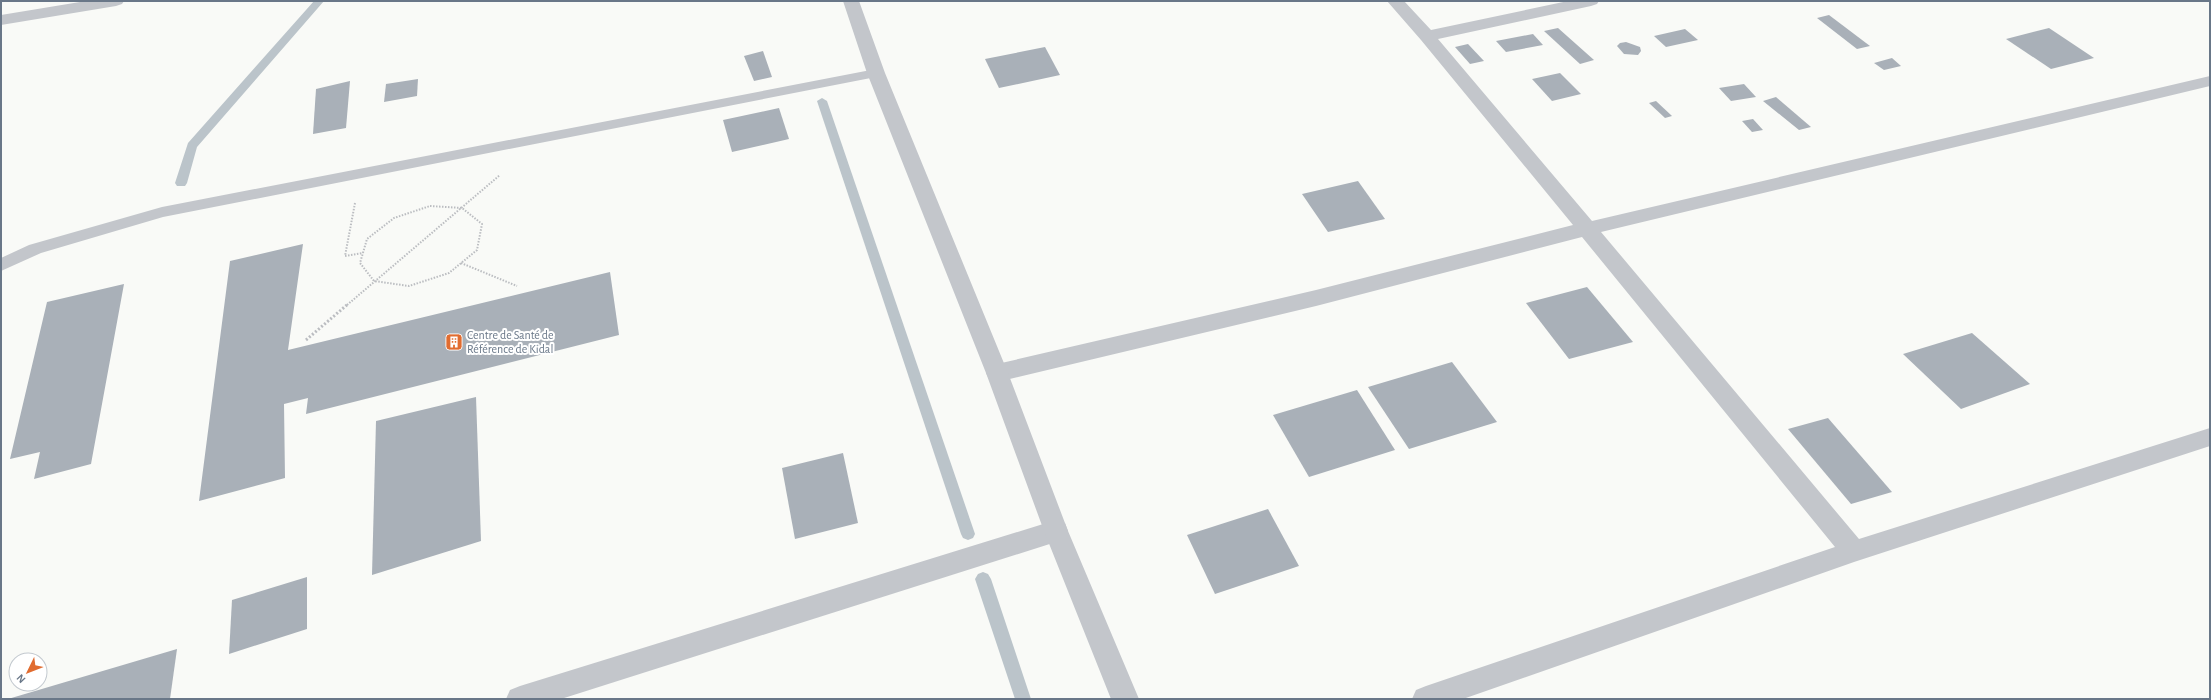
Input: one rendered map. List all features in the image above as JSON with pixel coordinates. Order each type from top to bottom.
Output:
[{"type":"street","points":[[1,20],[116,1]]},
{"type":"street","points":[[851,1],[876,73],[997,373],[1056,531],[1125,699]]},
{"type":"street","points":[[1395,1],[1427,36],[1854,551]]},
{"type":"street","points":[[1427,36],[1591,1]]},
{"type":"street","points":[[997,373],[1316,298],[1586,229],[2210,81]]},
{"type":"street","points":[[1426,699],[1854,551],[2210,437]]},
{"type":"street","points":[[520,699],[1056,531]]},
{"type":"lane","points":[[1,265],[35,249],[162,212],[876,73]]},
{"type":"path","points":[[306,340],[503,172]]},
{"type":"path","points":[[360,173],[345,256],[363,253]]},
{"type":"path","points":[[430,206],[462,208],[482,224],[477,250],[449,273],[409,286],[374,281],[360,263],[363,253],[367,239],[394,218],[430,206]]},
{"type":"path","points":[[461,263],[517,286]]},
{"type":"building","points":[[1829,15],[1870,46],[1857,49],[1817,18]]},
{"type":"building","points":[[1558,28],[1594,60],[1580,64],[1544,31]]},
{"type":"building","points":[[2049,28],[2094,58],[2051,69],[2006,39]]},
{"type":"building","points":[[1685,29],[1698,40],[1666,47],[1654,36]]},
{"type":"building","points":[[1533,34],[1543,45],[1506,52],[1496,41]]},
{"type":"building","points":[[1626,42],[1640,47],[1641,51],[1638,55],[1624,54],[1617,46],[1620,43]]},
{"type":"building","points":[[1468,44],[1484,61],[1470,64],[1455,47]]},
{"type":"building","points":[[1045,47],[1060,75],[999,88],[985,59]]},
{"type":"building","points":[[763,51],[772,77],[754,81],[744,56]]},
{"type":"building","points":[[1892,58],[1901,66],[1884,70],[1874,63]]},
{"type":"building","points":[[1560,73],[1581,94],[1552,101],[1532,79]]},
{"type":"building","points":[[418,79],[417,96],[384,102],[386,84]]},
{"type":"building","points":[[350,81],[346,128],[313,134],[316,89]]},
{"type":"building","points":[[1744,84],[1756,97],[1731,101],[1719,88]]},
{"type":"building","points":[[1776,97],[1811,127],[1799,130],[1763,101]]},
{"type":"building","points":[[1656,101],[1672,116],[1665,118],[1649,103]]},
{"type":"building","points":[[779,108],[789,139],[732,152],[723,120]]},
{"type":"building","points":[[1753,119],[1763,130],[1752,132],[1742,121]]},
{"type":"building","points":[[1358,181],[1385,219],[1328,232],[1302,194]]},
{"type":"building","points":[[303,244],[288,350],[610,272],[619,335],[306,414],[308,398],[284,404],[285,478],[199,501],[230,261]]},
{"type":"building","points":[[124,284],[91,464],[34,479],[40,452],[10,459],[47,302]]},
{"type":"building","points":[[1587,287],[1633,342],[1569,359],[1526,303]]},
{"type":"building","points":[[1972,333],[2030,384],[1961,409],[1903,354]]},
{"type":"building","points":[[1452,362],[1497,422],[1409,449],[1368,387]]},
{"type":"building","points":[[1357,390],[1395,450],[1309,477],[1273,415]]},
{"type":"building","points":[[476,397],[481,541],[372,575],[376,421]]},
{"type":"building","points":[[1828,418],[1892,492],[1851,504],[1788,429]]},
{"type":"building","points":[[843,453],[858,523],[795,539],[782,468]]},
{"type":"building","points":[[1268,509],[1299,566],[1215,594],[1187,535]]},
{"type":"building","points":[[307,577],[307,629],[229,654],[232,600]]},
{"type":"building","points":[[177,649],[170,699],[8,699],[32,692],[48,692],[48,687]]},
{"type":"waterway","points":[[181,183],[192,146],[319,1]]},
{"type":"waterway","points":[[822,101],[968,534]]},
{"type":"waterway","points":[[983,579],[1023,699]]},
{"type":"place","name":"Centre de Santé de Référence de Kidal","points":[[454,342]]}]
